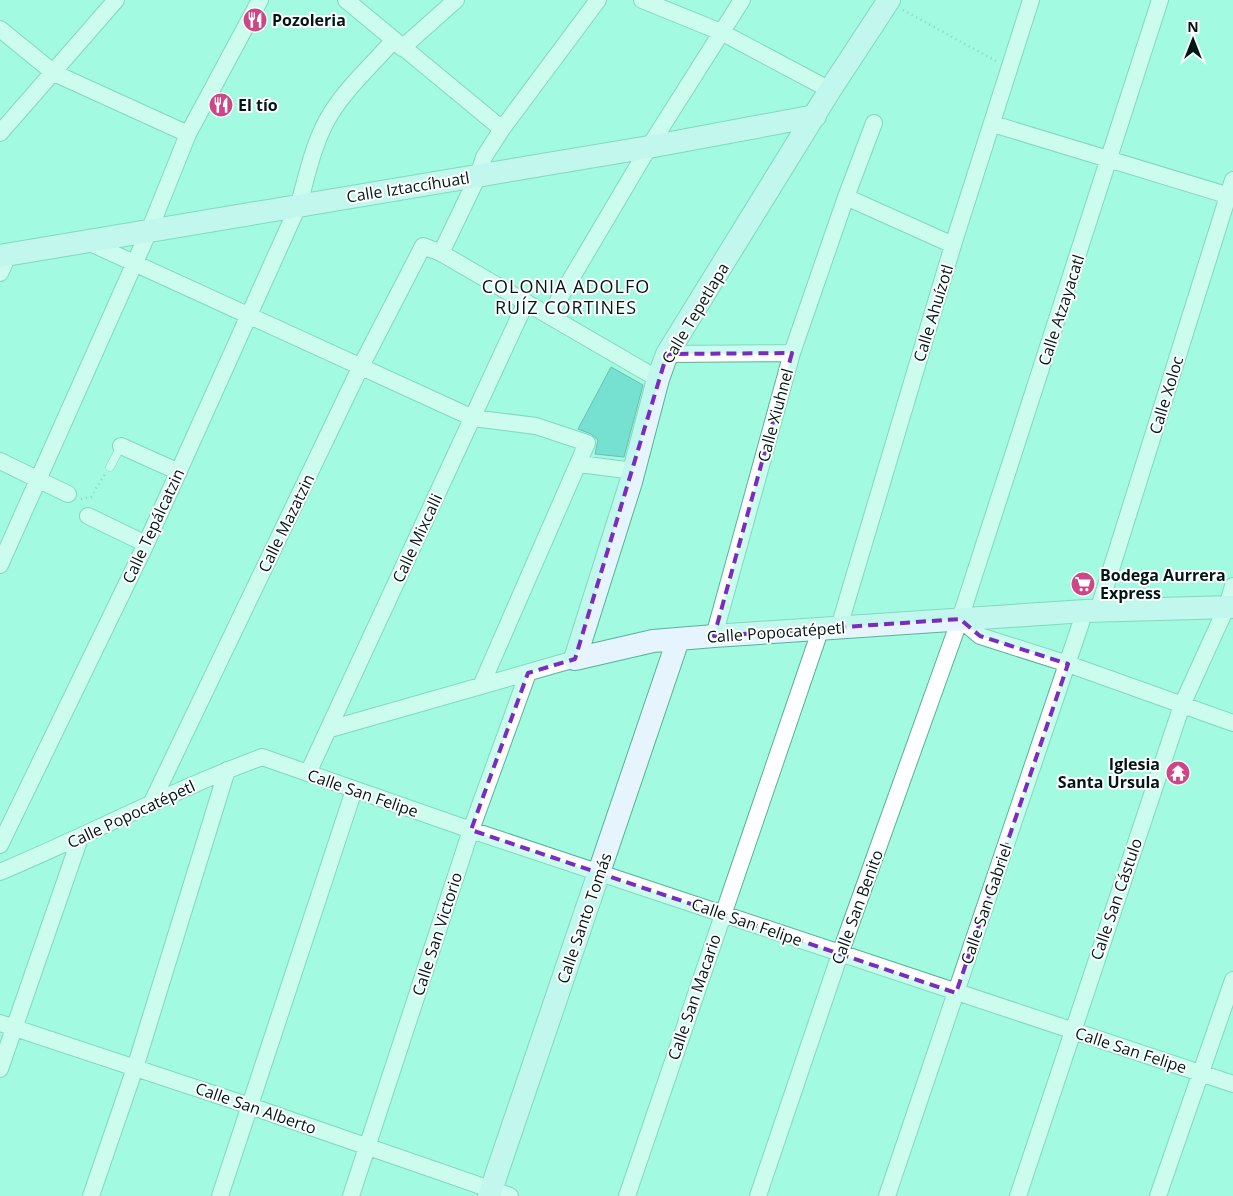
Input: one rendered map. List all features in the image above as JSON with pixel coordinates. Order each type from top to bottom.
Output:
[{"type":"street","points":[[0,133],[116,0]]},
{"type":"street","points":[[0,565],[149,231],[188,134],[260,0]]},
{"type":"street","points":[[346,0],[502,129]]},
{"type":"street","name":"Calle Tepálcatzin","points":[[0,845],[146,544],[250,314],[299,204],[314,148],[327,119],[345,96],[398,44],[456,0]]},
{"type":"street","points":[[598,0],[502,129],[484,157],[478,176],[442,253],[658,379]]},
{"type":"street","points":[[642,0],[722,32],[830,90]]},
{"type":"street","points":[[549,316],[649,147],[742,0]]},
{"type":"street","name":"Calle Ahuízotl","points":[[830,627],[993,124],[1031,0]]},
{"type":"street","name":"Calle Atzayacatl","points":[[960,619],[1160,0]]},
{"type":"street","name":"Calle Tepetlapa","points":[[576,660],[634,471],[658,379],[668,354],[830,90],[889,1]]},
{"type":"street","points":[[0,29],[54,73],[188,134]]},
{"type":"street","name":"Calle Iztaccíhuatl","points":[[3,261],[88,242],[299,204],[649,147],[815,116]]},
{"type":"street","name":"Calle Xiuhnel","points":[[714,636],[792,354],[846,197],[874,123]]},
{"type":"street","points":[[993,124],[1109,160],[1231,191]]},
{"type":"street","name":"Calle Xoloc","points":[[1092,611],[1231,191]]},
{"type":"street","points":[[846,197],[953,245]]},
{"type":"street","points":[[88,242],[250,314],[473,418],[536,426],[587,443],[481,686]]},
{"type":"street","name":"Calle Mazatzin","points":[[152,802],[362,366],[423,246],[442,253]]},
{"type":"street","name":"Calle Mixcalli","points":[[308,773],[526,302]]},
{"type":"street","points":[[668,354],[792,354]]},
{"type":"street","points":[[121,446],[178,472]]},
{"type":"street","points":[[0,461],[68,494]]},
{"type":"street","points":[[579,464],[634,471]]},
{"type":"street","points":[[88,516],[146,544]]},
{"type":"street","name":"Calle Popocatépetl","points":[[330,729],[528,673],[653,641],[1231,600]]},
{"type":"street","name":"Calle San Cástulo","points":[[1018,1196],[1182,706],[1231,600]]},
{"type":"street","name":"Calle San Gabriel","points":[[887,1196],[1068,664],[1092,611]]},
{"type":"street","points":[[960,619],[980,636],[1068,664],[1233,723]]},
{"type":"street","name":"Calle San Benito","points":[[758,1196],[840,954],[960,619]]},
{"type":"street","name":"Calle San Macario","points":[[627,1196],[722,914],[830,627]]},
{"type":"street","name":"Calle Santo Tomás","points":[[496,1194],[600,872],[678,640]]},
{"type":"street","name":"Calle San Victorio","points":[[351,1196],[471,830],[528,673]]},
{"type":"street","name":"Calle Popocatépetl","points":[[0,872],[80,838],[152,802],[262,757]]},
{"type":"street","name":"Calle San Felipe","points":[[262,757],[471,830],[1233,1084]]},
{"type":"street","points":[[90,1196],[135,1068],[227,770]]},
{"type":"street","points":[[220,1196],[354,790]]},
{"type":"street","points":[[0,1068],[7,1025],[80,838]]},
{"type":"street","points":[[1158,1196],[1233,980]]},
{"type":"street","name":"Calle San Alberto","points":[[7,1025],[250,1106],[496,1194]]},
{"type":"lane","points":[[110,466],[121,446]]},
{"type":"path","points":[[889,1],[1009,68]]},
{"type":"path","points":[[68,494],[82,499],[89,498],[102,480]]},
{"type":"highlighted area","points":[[792,353],[714,636],[960,619],[980,636],[1068,664],[956,993],[471,830],[528,673],[575,659],[667,354]]},
{"type":"building","points":[[611,367],[643,385],[624,457],[595,454],[598,440],[591,434],[578,429]]},
{"type":"place","name":"Pozoleria","points":[[255,20]]},
{"type":"place","name":"El tío","points":[[221,105]]},
{"type":"place","name":"Bodega Aurrera Express","points":[[1083,584]]},
{"type":"place","name":"Iglesia Santa Ursula","points":[[1178,773]]},
{"type":"district","name":"COLONIA ADOLFO RUÍZ CORTINES","points":[[566,297]]}]
